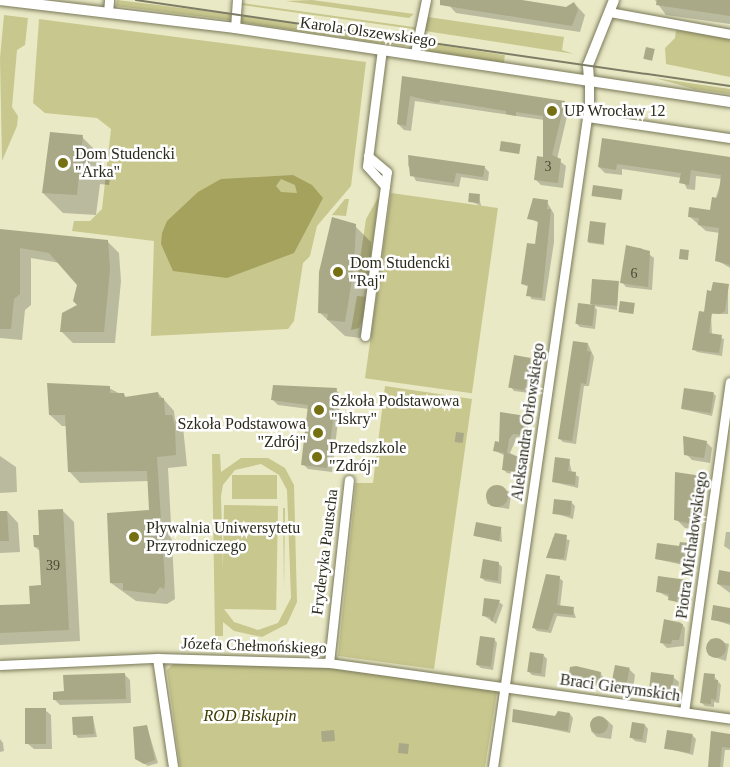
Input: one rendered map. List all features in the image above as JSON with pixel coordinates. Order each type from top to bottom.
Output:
[{"type":"street","name":"Karola Olszewskiego","points":[[0,0],[109,6],[235,28],[415,53],[730,102]]},
{"type":"street","points":[[235,28],[237,0]]},
{"type":"street","points":[[415,53],[426,0]]},
{"type":"street","points":[[589,80],[588,65],[614,0]]},
{"type":"street","points":[[609,12],[730,34]]},
{"type":"street","points":[[365,336],[387,172],[368,156],[382,49]]},
{"type":"street","name":"Aleksandra Orłowskiego","points":[[493,767],[587,117],[589,80]]},
{"type":"street","points":[[587,117],[730,138]]},
{"type":"street","name":"Piotra Michałowskiego","points":[[684,712],[730,382]]},
{"type":"street","name":"Fryderyka Pautscha","points":[[329,663],[348,480]]},
{"type":"street","points":[[156,658],[173,767]]},
{"type":"street","name":"Józefa Chełmońskiego","points":[[0,665],[156,658],[329,663],[506,686]]},
{"type":"street","name":"Braci Gierymskich","points":[[506,686],[730,718]]},
{"type":"green space","points":[[117,0],[231,14],[230,20],[116,6]]},
{"type":"green space","points":[[312,0],[414,14],[409,18],[286,1]]},
{"type":"green space","points":[[242,3],[415,27],[415,29],[242,5]]},
{"type":"green space","points":[[4,15],[28,18],[25,45],[17,50],[12,107],[18,116],[17,126],[2,161],[0,58]]},
{"type":"green space","points":[[241,16],[413,40],[405,46],[365,41],[240,22]]},
{"type":"green space","points":[[428,17],[564,37],[562,50],[574,54],[425,31]]},
{"type":"green space","points":[[39,19],[366,62],[351,186],[317,226],[310,256],[303,263],[294,321],[288,329],[151,336],[154,241],[72,231],[74,221],[90,221],[102,209],[111,129],[97,118],[45,113],[33,103]]},
{"type":"green space","points":[[676,30],[730,38],[730,77],[666,64],[665,48],[675,38]]},
{"type":"green space","points":[[422,42],[505,55],[504,63],[421,50]]},
{"type":"green space","points":[[655,78],[730,89],[730,94],[694,89]]},
{"type":"green space","points":[[391,193],[498,208],[472,393],[365,378]]},
{"type":"green space","points":[[379,196],[367,289],[356,287],[366,219]]},
{"type":"green space","points":[[345,199],[349,199],[346,216],[332,215]]},
{"type":"green space","points":[[357,296],[367,297],[364,316],[359,328],[351,330]]},
{"type":"green space","points":[[385,386],[472,399],[434,669],[338,656],[356,483],[373,483]]},
{"type":"green space","points":[[212,454],[220,454],[221,472],[241,458],[268,458],[285,468],[294,485],[297,602],[287,624],[262,637],[234,631],[223,622],[223,636],[215,636]],"holes":[[[261,464],[279,475],[287,490],[291,598],[278,623],[258,630],[234,622],[224,609],[221,496],[223,485],[235,470]]]},
{"type":"green space","points":[[232,475],[277,475],[277,499],[232,499]]},
{"type":"green space","points":[[224,505],[278,506],[276,610],[222,609]]},
{"type":"green space","points":[[283,508],[285,508],[284,590]]},
{"type":"green space","name":"ROD Biskupin","points":[[173,664],[315,666],[497,691],[485,767],[180,767],[167,670]]},
{"type":"shaded area","points":[[293,175],[312,185],[323,198],[294,253],[227,278],[173,271],[161,244],[162,233],[167,221],[198,192],[221,179]],"holes":[[[281,179],[295,185],[297,193],[281,192],[276,186]]]},
{"type":"building","points":[[440,0],[522,0],[566,7],[574,2],[578,10],[572,26],[440,5]]},
{"type":"building","points":[[657,0],[730,0],[730,16],[656,5]]},
{"type":"building","points":[[646,47],[655,49],[652,61],[643,59]]},
{"type":"building","points":[[402,76],[565,101],[552,155],[561,159],[558,183],[534,180],[537,156],[543,157],[543,116],[516,112],[516,116],[506,114],[506,111],[440,100],[439,103],[410,96],[406,126],[397,124]]},
{"type":"building","name":"Dom Studencki \"Arka\"","points":[[50,132],[83,135],[81,155],[90,156],[89,166],[80,165],[77,195],[42,193]]},
{"type":"building","points":[[602,138],[730,157],[730,265],[715,261],[719,228],[698,225],[699,218],[688,217],[689,207],[710,210],[712,197],[717,198],[719,192],[721,175],[691,170],[689,185],[679,183],[681,173],[617,164],[616,170],[598,167]]},
{"type":"building","points":[[501,141],[521,144],[519,154],[499,151]]},
{"type":"building","points":[[408,155],[485,166],[483,177],[456,173],[454,183],[410,176]]},
{"type":"building","points":[[593,185],[623,189],[621,200],[591,196]]},
{"type":"building","points":[[469,193],[480,194],[479,203],[468,202]]},
{"type":"building","points":[[533,198],[548,200],[547,209],[551,209],[542,298],[526,296],[528,285],[521,284],[527,243],[535,244],[538,221],[527,219]]},
{"type":"building","name":"Dom Studencki \"Raj\"","points":[[332,217],[356,224],[354,267],[345,322],[327,320],[328,314],[318,313],[319,272]]},
{"type":"building","points":[[590,221],[606,223],[603,244],[587,242]]},
{"type":"building","points":[[0,229],[108,240],[110,269],[104,332],[60,332],[62,313],[77,305],[73,301],[77,285],[49,253],[20,248],[20,294],[14,299],[11,329],[0,329]]},
{"type":"building","points":[[626,245],[650,251],[648,287],[620,283]]},
{"type":"building","points":[[680,249],[689,250],[688,260],[679,259]]},
{"type":"building","points":[[592,279],[619,281],[617,306],[590,304]]},
{"type":"building","points":[[713,282],[729,284],[725,311],[720,314],[704,312],[707,290],[711,291]]},
{"type":"building","points":[[620,301],[635,303],[633,314],[618,312]]},
{"type":"building","points":[[578,303],[595,305],[592,326],[575,324]]},
{"type":"building","points":[[699,311],[712,313],[709,333],[722,335],[719,353],[692,350]]},
{"type":"building","points":[[573,341],[588,343],[587,351],[591,352],[586,384],[581,383],[572,441],[558,439]]},
{"type":"building","points":[[514,355],[531,358],[525,390],[508,387]]},
{"type":"building","points":[[47,383],[110,386],[110,393],[124,393],[125,397],[158,392],[159,398],[164,398],[165,415],[172,415],[175,427],[176,455],[157,457],[165,582],[164,589],[160,587],[155,594],[123,590],[123,583],[110,583],[107,513],[149,510],[147,471],[68,472],[65,415],[49,415]]},
{"type":"building","points":[[273,385],[337,388],[327,468],[301,465],[308,405],[271,400]]},
{"type":"building","points":[[684,388],[714,392],[711,413],[681,409]]},
{"type":"building","points":[[500,412],[526,416],[523,435],[513,434],[509,439],[507,453],[522,458],[518,472],[502,470],[504,453],[493,451],[495,441],[499,442]]},
{"type":"building","points":[[456,432],[464,433],[463,443],[455,442]]},
{"type":"building","points":[[683,436],[707,441],[704,458],[684,455]]},
{"type":"building","points":[[555,457],[570,459],[568,471],[576,472],[575,485],[552,482]]},
{"type":"building","points":[[675,472],[702,476],[691,511],[697,512],[695,525],[674,520]]},
{"type":"building","points":[[497,485],[507,492],[508,496],[501,506],[497,507],[487,500],[486,496],[493,486]]},
{"type":"building","points":[[554,499],[572,501],[570,516],[552,514]]},
{"type":"building","points":[[63,509],[69,630],[0,633],[0,605],[30,604],[29,586],[41,585],[39,547],[34,547],[33,535],[39,535],[38,510]]},
{"type":"building","points":[[0,511],[7,511],[9,541],[0,541]]},
{"type":"building","points":[[476,522],[502,527],[499,541],[473,536]]},
{"type":"building","points":[[555,533],[567,535],[564,558],[546,558]]},
{"type":"building","points":[[680,542],[689,543],[691,548],[689,564],[655,559],[657,543],[679,546]]},
{"type":"building","points":[[483,559],[499,562],[498,581],[480,578]]},
{"type":"building","points":[[719,570],[730,572],[730,586],[717,584]]},
{"type":"building","points":[[546,574],[560,576],[557,605],[574,607],[573,615],[554,613],[548,630],[532,628]]},
{"type":"building","points":[[658,576],[687,580],[685,596],[678,595],[677,602],[668,600],[669,594],[656,592]]},
{"type":"building","points":[[484,598],[500,600],[492,622],[490,617],[482,616]]},
{"type":"building","points":[[713,605],[730,608],[730,623],[711,620]]},
{"type":"building","points":[[664,619],[683,624],[679,640],[672,640],[671,644],[660,643]]},
{"type":"building","points":[[480,636],[495,638],[491,667],[476,665]]},
{"type":"building","points":[[716,638],[723,641],[726,648],[723,655],[716,658],[709,655],[706,648],[709,641]]},
{"type":"building","points":[[530,652],[544,654],[541,674],[527,672]]},
{"type":"building","points":[[615,665],[630,668],[626,685],[612,682]]},
{"type":"building","points":[[576,666],[601,672],[599,684],[568,679],[570,667]]},
{"type":"building","points":[[651,672],[674,675],[672,688],[678,695],[659,696],[649,691]]},
{"type":"building","points":[[125,673],[126,699],[53,700],[53,692],[64,691],[63,675]]},
{"type":"building","points":[[704,673],[715,674],[714,680],[718,680],[716,700],[711,699],[711,704],[700,703]]},
{"type":"building","points":[[25,708],[46,708],[46,744],[25,744]]},
{"type":"building","points":[[513,709],[555,716],[558,711],[570,713],[568,731],[512,722]]},
{"type":"building","points":[[93,716],[94,734],[73,735],[72,717]]},
{"type":"building","points":[[599,716],[605,719],[608,725],[605,731],[599,734],[593,731],[590,725],[593,719]]},
{"type":"building","points":[[632,722],[645,724],[642,740],[629,738]]},
{"type":"building","points":[[147,725],[155,760],[144,764],[135,759],[133,727]]},
{"type":"building","points":[[334,730],[335,741],[322,742],[321,731]]},
{"type":"building","points":[[667,730],[693,734],[690,753],[664,749]]},
{"type":"building","points":[[711,731],[730,734],[730,748],[722,747],[720,767],[708,767]]},
{"type":"building","points":[[399,743],[409,744],[408,754],[398,753]]},
{"type":"tram line","points":[[136,0],[730,86]]},
{"type":"place","name":"UP Wrocław 12","points":[[552,111]]},
{"type":"place","name":"Dom Studencki \"Arka\"","points":[[63,163]]},
{"type":"place","name":"Dom Studencki \"Raj\"","points":[[338,272]]},
{"type":"place","name":"Szkoła Podstawowa \"Iskry\"","points":[[319,410]]},
{"type":"place","name":"Szkoła Podstawowa \"Zdrój\"","points":[[318,433]]},
{"type":"place","name":"Przedszkole \"Zdrój\"","points":[[317,457]]},
{"type":"place","name":"Pływalnia Uniwersytetu Przyrodniczego","points":[[134,537]]}]
